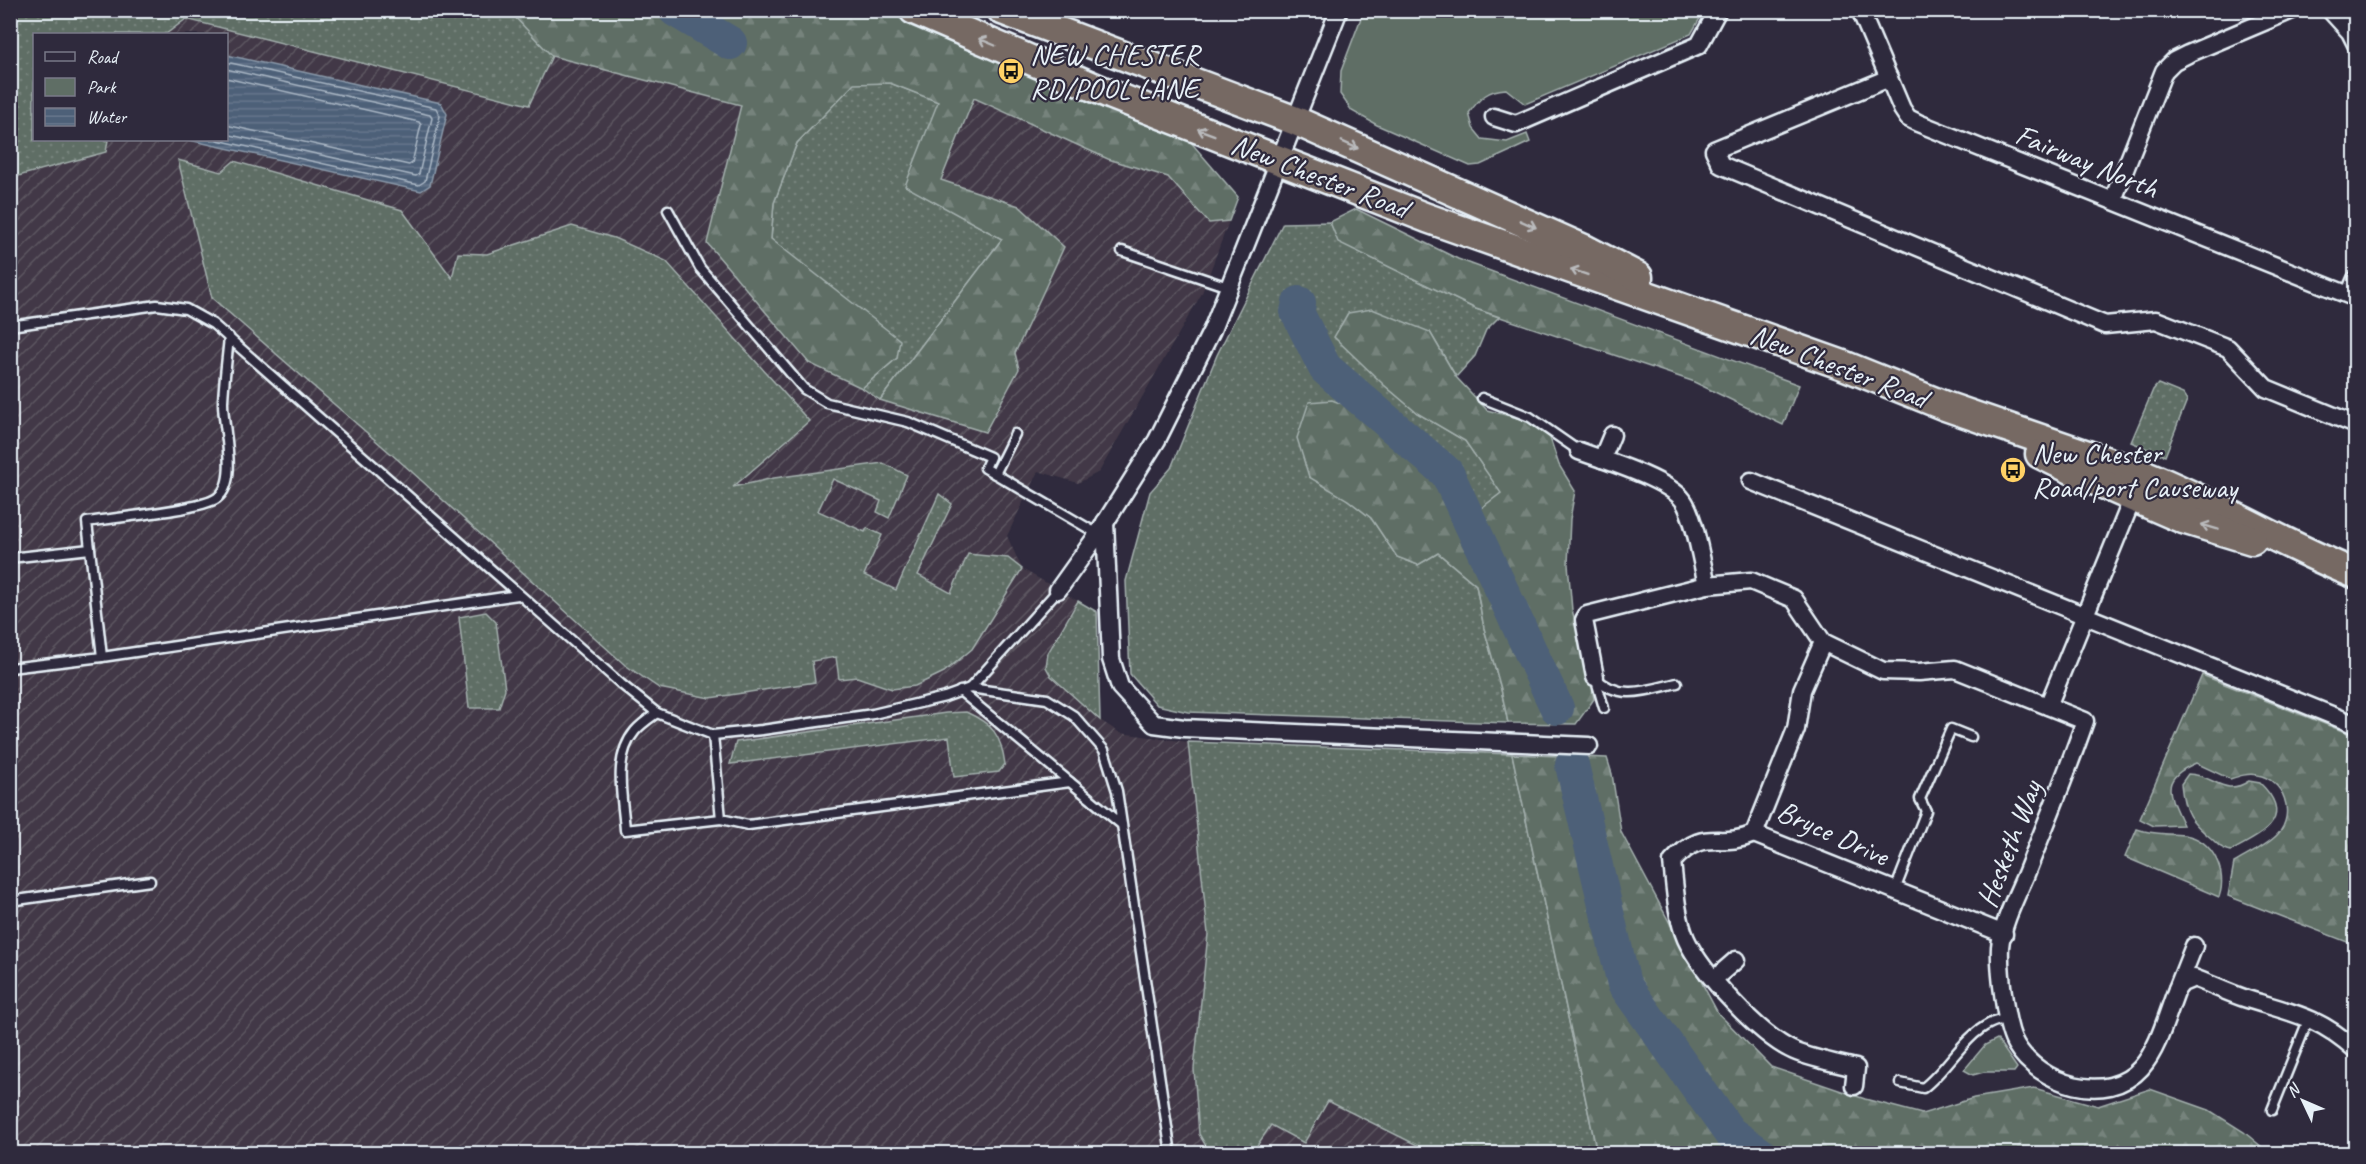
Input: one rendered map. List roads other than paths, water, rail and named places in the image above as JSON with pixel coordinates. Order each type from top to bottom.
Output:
[{"type":"highway","name":"New Chester Road","points":[[914,10],[1112,95],[1427,218],[1843,365],[1945,406],[2089,478],[2138,485],[2183,519],[2326,562],[2355,574]]},
{"type":"highway","name":"New Chester Road","points":[[1002,10],[1296,121],[1584,249],[1733,325]]},
{"type":"street","points":[[1058,590],[1102,528],[1157,440],[1212,330],[1339,10]]},
{"type":"street","points":[[1494,117],[1516,124],[1699,45],[1718,10]]},
{"type":"street","name":"Fairway North","points":[[1860,10],[1902,109],[1908,118],[2352,297]]},
{"type":"street","points":[[2113,200],[2164,71],[2174,61],[2188,54],[2292,10]]},
{"type":"street","points":[[2330,10],[2350,32],[2355,45]]},
{"type":"street","points":[[1889,78],[1714,150],[1721,165],[2105,325],[2156,320],[2228,348],[2266,388],[2355,425]]},
{"type":"street","points":[[2352,297],[2355,279]]},
{"type":"street","points":[[1602,459],[1612,435]]},
{"type":"street","points":[[1579,451],[1642,475],[1671,490],[1683,500],[1690,515],[1707,585]]},
{"type":"street","points":[[1750,481],[2355,725]]},
{"type":"street","points":[[1595,677],[1584,620],[1587,615],[1707,585],[1751,581],[1794,599],[1823,642],[1883,671],[1919,672],[1955,669],[2049,706],[2138,485]]},
{"type":"street","points":[[1102,528],[1111,659],[1120,687],[1154,724],[1196,728],[1589,746]]},
{"type":"street","name":"Bryce Drive","points":[[1823,642],[1802,690],[1796,729],[1754,834],[2004,934]]},
{"type":"street","name":"Hesketh Way","points":[[2049,706],[2085,721],[2000,946],[2007,1018],[2015,1044],[2026,1059],[2038,1068],[2061,1081],[2081,1088],[2100,1089],[2123,1081],[2141,1068],[2154,1047],[2194,946]]},
{"type":"street","points":[[1754,834],[1729,841],[1701,840],[1683,849],[1672,862],[1677,904],[1685,938],[1696,957],[1714,978],[1745,1013],[1771,1037],[1793,1051],[1856,1068],[1854,1086]]},
{"type":"street","points":[[1714,978],[1736,960]]},
{"type":"street","points":[[2177,989],[2182,983],[2194,978],[2246,999],[2278,1006],[2328,1028],[2355,1050]]},
{"type":"lane","points":[[668,210],[700,268],[804,389],[827,403],[908,422],[990,457],[985,468],[1102,528]]},
{"type":"lane","points":[[1122,251],[1228,287]]},
{"type":"lane","points":[[10,326],[157,304],[186,309],[213,324],[309,406],[518,595],[657,713],[713,735],[873,714],[945,697],[970,688],[1047,699],[1074,716],[1104,750],[1117,791],[1170,1154]]},
{"type":"lane","points":[[102,657],[87,522],[200,505],[218,498],[228,480],[228,441],[223,403],[229,338]]},
{"type":"lane","points":[[1482,398],[1530,417],[1579,451]]},
{"type":"lane","points":[[995,474],[1014,434]]},
{"type":"lane","points":[[10,558],[90,549]]},
{"type":"lane","points":[[970,688],[1058,590]]},
{"type":"lane","points":[[10,668],[102,657],[518,595]]},
{"type":"lane","points":[[1595,677],[1627,694],[1677,683]]},
{"type":"lane","points":[[1595,677],[1604,708]]},
{"type":"lane","points":[[960,691],[1122,825]]},
{"type":"lane","points":[[657,713],[636,730],[625,746],[620,764],[625,830],[721,819],[748,825],[1070,782]]},
{"type":"lane","points":[[1895,890],[1926,811],[1920,799],[1950,729],[1971,737]]},
{"type":"lane","points":[[713,735],[721,819]]},
{"type":"lane","points":[[10,902],[150,881]]},
{"type":"lane","points":[[1900,1083],[1923,1088],[1938,1076],[1976,1033],[1989,1024],[2007,1018]]},
{"type":"lane","points":[[2272,1110],[2309,1018]]},
{"type":"water","points":[[228,55],[441,103],[447,114],[430,185],[421,191],[194,141],[228,141]]},
{"type":"waterway","points":[[675,10],[730,43]]},
{"type":"waterway","points":[[1299,303],[1297,312],[1325,368],[1447,473],[1557,708]]},
{"type":"waterway","points":[[1572,765],[1624,984],[1730,1133],[1760,1154]]},
{"type":"place","name":"NEW CHESTER RD/POOL LANE","points":[[1011,71]]},
{"type":"place","name":"New Chester Road/port Causeway","points":[[2013,470]]}]
